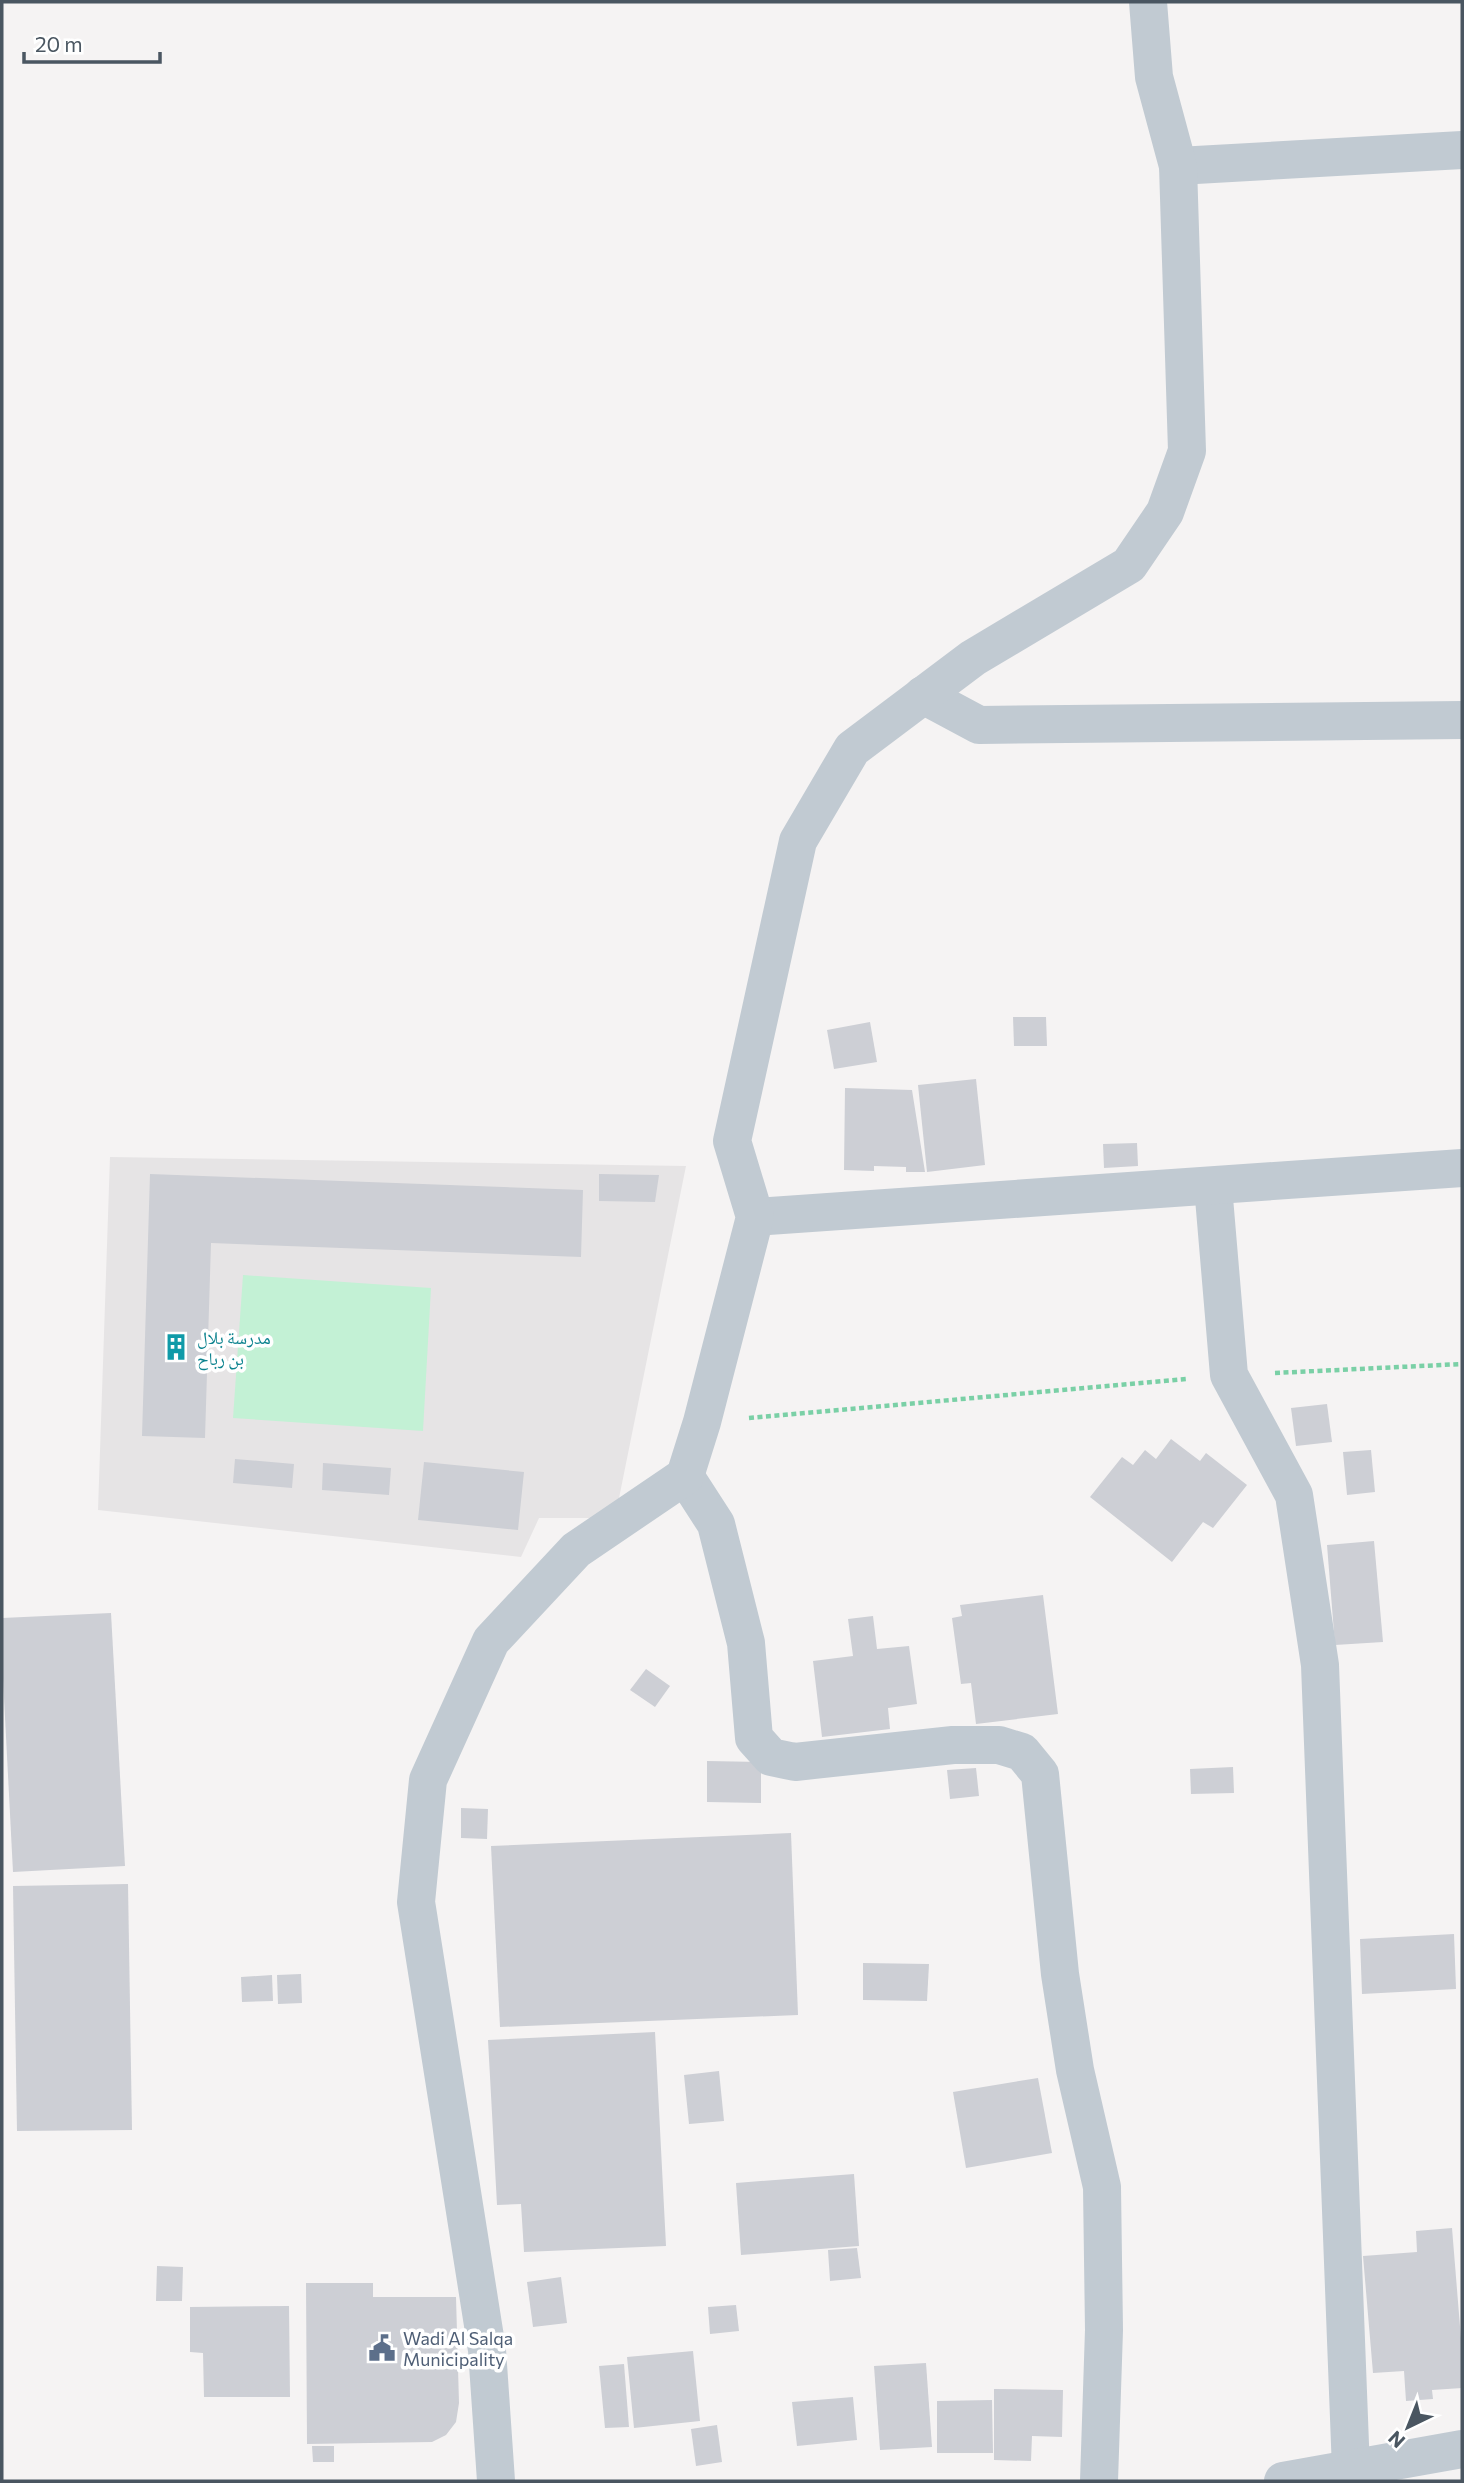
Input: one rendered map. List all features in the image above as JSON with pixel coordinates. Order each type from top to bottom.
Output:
[{"type":"street","points":[[496,2481],[487,2350],[416,1902],[428,1780],[491,1641],[576,1550],[685,1476],[702,1422],[755,1217],[732,1141],[798,841],[852,749],[973,657],[1129,565],[1165,512],[1186,451],[1178,166],[1154,77],[1148,2]]},
{"type":"street","points":[[1178,166],[1462,150]]},
{"type":"street","points":[[923,695],[979,725],[1462,720]]},
{"type":"street","points":[[755,1217],[1462,1168]]},
{"type":"street","points":[[1213,1186],[1229,1376],[1294,1495],[1320,1665],[1351,2470]]},
{"type":"street","points":[[685,1476],[716,1524],[746,1643],[754,1738],[771,1757],[795,1762],[953,1745],[999,1745],[1022,1752],[1040,1774],[1060,1974],[1075,2070],[1102,2187],[1104,2330],[1099,2481]]},
{"type":"street","points":[[1283,2481],[1462,2449]]},
{"type":"path","points":[[702,1422],[1229,1376],[1462,1364]]},
{"type":"shaded area","points":[[110,1157],[686,1166],[615,1518],[539,1518],[521,1557],[98,1510]]},
{"type":"green space","points":[[243,1275],[431,1288],[423,1431],[233,1418]]},
{"type":"building","points":[[1013,1017],[1046,1017],[1047,1046],[1014,1046]]},
{"type":"building","points":[[870,1022],[877,1062],[834,1069],[827,1030]]},
{"type":"building","points":[[976,1079],[985,1165],[927,1172],[918,1085]]},
{"type":"building","points":[[845,1088],[912,1090],[925,1172],[906,1172],[906,1167],[874,1166],[874,1171],[844,1170]]},
{"type":"building","points":[[1137,1143],[1138,1166],[1104,1168],[1103,1144]]},
{"type":"building","name":"مدرسة بلال بن رباح","points":[[150,1174],[583,1190],[581,1257],[211,1243],[205,1438],[142,1436]]},
{"type":"building","points":[[599,1174],[659,1175],[655,1202],[599,1201]]},
{"type":"building","points":[[1327,1404],[1332,1442],[1296,1446],[1291,1408]]},
{"type":"building","points":[[1171,1439],[1200,1461],[1206,1453],[1247,1485],[1213,1528],[1203,1522],[1172,1562],[1090,1497],[1122,1457],[1133,1465],[1145,1450],[1156,1459]]},
{"type":"building","points":[[1371,1450],[1375,1492],[1347,1495],[1343,1452]]},
{"type":"building","points":[[235,1459],[294,1464],[292,1488],[233,1483]]},
{"type":"building","points":[[424,1462],[524,1472],[518,1530],[418,1520]]},
{"type":"building","points":[[323,1463],[391,1468],[389,1495],[322,1490]]},
{"type":"building","points":[[1374,1541],[1383,1642],[1335,1645],[1327,1545]]},
{"type":"building","points":[[1043,1595],[1058,1714],[976,1724],[971,1683],[961,1684],[952,1618],[962,1616],[960,1605]]},
{"type":"building","points":[[111,1613],[125,1866],[13,1872],[2,1618]]},
{"type":"building","points":[[873,1616],[877,1649],[909,1646],[917,1704],[888,1708],[890,1729],[822,1737],[813,1661],[853,1656],[848,1619]]},
{"type":"building","points":[[646,1669],[670,1686],[655,1707],[630,1690]]},
{"type":"building","points":[[707,1761],[761,1762],[761,1803],[707,1802]]},
{"type":"building","points":[[1233,1767],[1234,1793],[1191,1794],[1190,1769]]},
{"type":"building","points":[[976,1768],[979,1796],[950,1799],[947,1770]]},
{"type":"building","points":[[461,1808],[488,1809],[487,1839],[461,1838]]},
{"type":"building","points":[[791,1833],[798,2015],[500,2027],[491,1846]]},
{"type":"building","points":[[128,1884],[132,2130],[17,2131],[13,1886]]},
{"type":"building","points":[[1454,1934],[1456,1989],[1362,1994],[1360,1939]]},
{"type":"building","points":[[863,1963],[929,1964],[927,2001],[863,2000]]},
{"type":"building","points":[[301,1974],[302,2003],[278,2004],[277,1975]]},
{"type":"building","points":[[272,1975],[273,2001],[242,2002],[241,1977]]},
{"type":"building","points":[[655,2032],[666,2246],[524,2252],[521,2204],[497,2205],[488,2040]]},
{"type":"building","points":[[719,2071],[724,2121],[689,2124],[684,2075]]},
{"type":"building","points":[[1038,2078],[1052,2153],[966,2168],[953,2092]]},
{"type":"building","points":[[854,2174],[859,2246],[741,2255],[736,2183]]},
{"type":"building","points":[[1452,2228],[1462,2351],[1462,2388],[1432,2390],[1433,2399],[1406,2401],[1404,2371],[1373,2373],[1363,2256],[1417,2252],[1416,2231]]},
{"type":"building","points":[[857,2248],[861,2278],[830,2281],[828,2250]]},
{"type":"building","points":[[157,2266],[183,2267],[182,2301],[156,2301]]},
{"type":"building","points":[[561,2277],[567,2323],[533,2327],[527,2282]]},
{"type":"building","name":"Wadi Al Salqa Municipality","points":[[306,2283],[373,2283],[373,2297],[456,2297],[459,2403],[456,2422],[446,2435],[432,2442],[307,2444]]},
{"type":"building","points":[[736,2305],[739,2331],[710,2334],[708,2307]]},
{"type":"building","points":[[289,2306],[290,2397],[204,2397],[203,2353],[190,2352],[190,2307]]},
{"type":"building","points":[[693,2351],[700,2421],[634,2428],[627,2357]]},
{"type":"building","points":[[926,2363],[932,2447],[880,2450],[874,2366]]},
{"type":"building","points":[[624,2364],[629,2427],[605,2428],[599,2366]]},
{"type":"building","points":[[994,2389],[1063,2390],[1062,2437],[1032,2436],[1031,2461],[994,2460]]},
{"type":"building","points":[[853,2397],[857,2440],[797,2446],[792,2402]]},
{"type":"building","points":[[992,2400],[993,2453],[937,2453],[937,2401]]},
{"type":"building","points":[[717,2425],[722,2462],[696,2466],[691,2429]]},
{"type":"building","points":[[312,2446],[334,2446],[334,2462],[313,2462]]},
{"type":"place","name":"مدرسة بلال بن رباح","points":[[176,1347]]},
{"type":"place","name":"Wadi Al Salqa Municipality","points":[[382,2348]]}]
